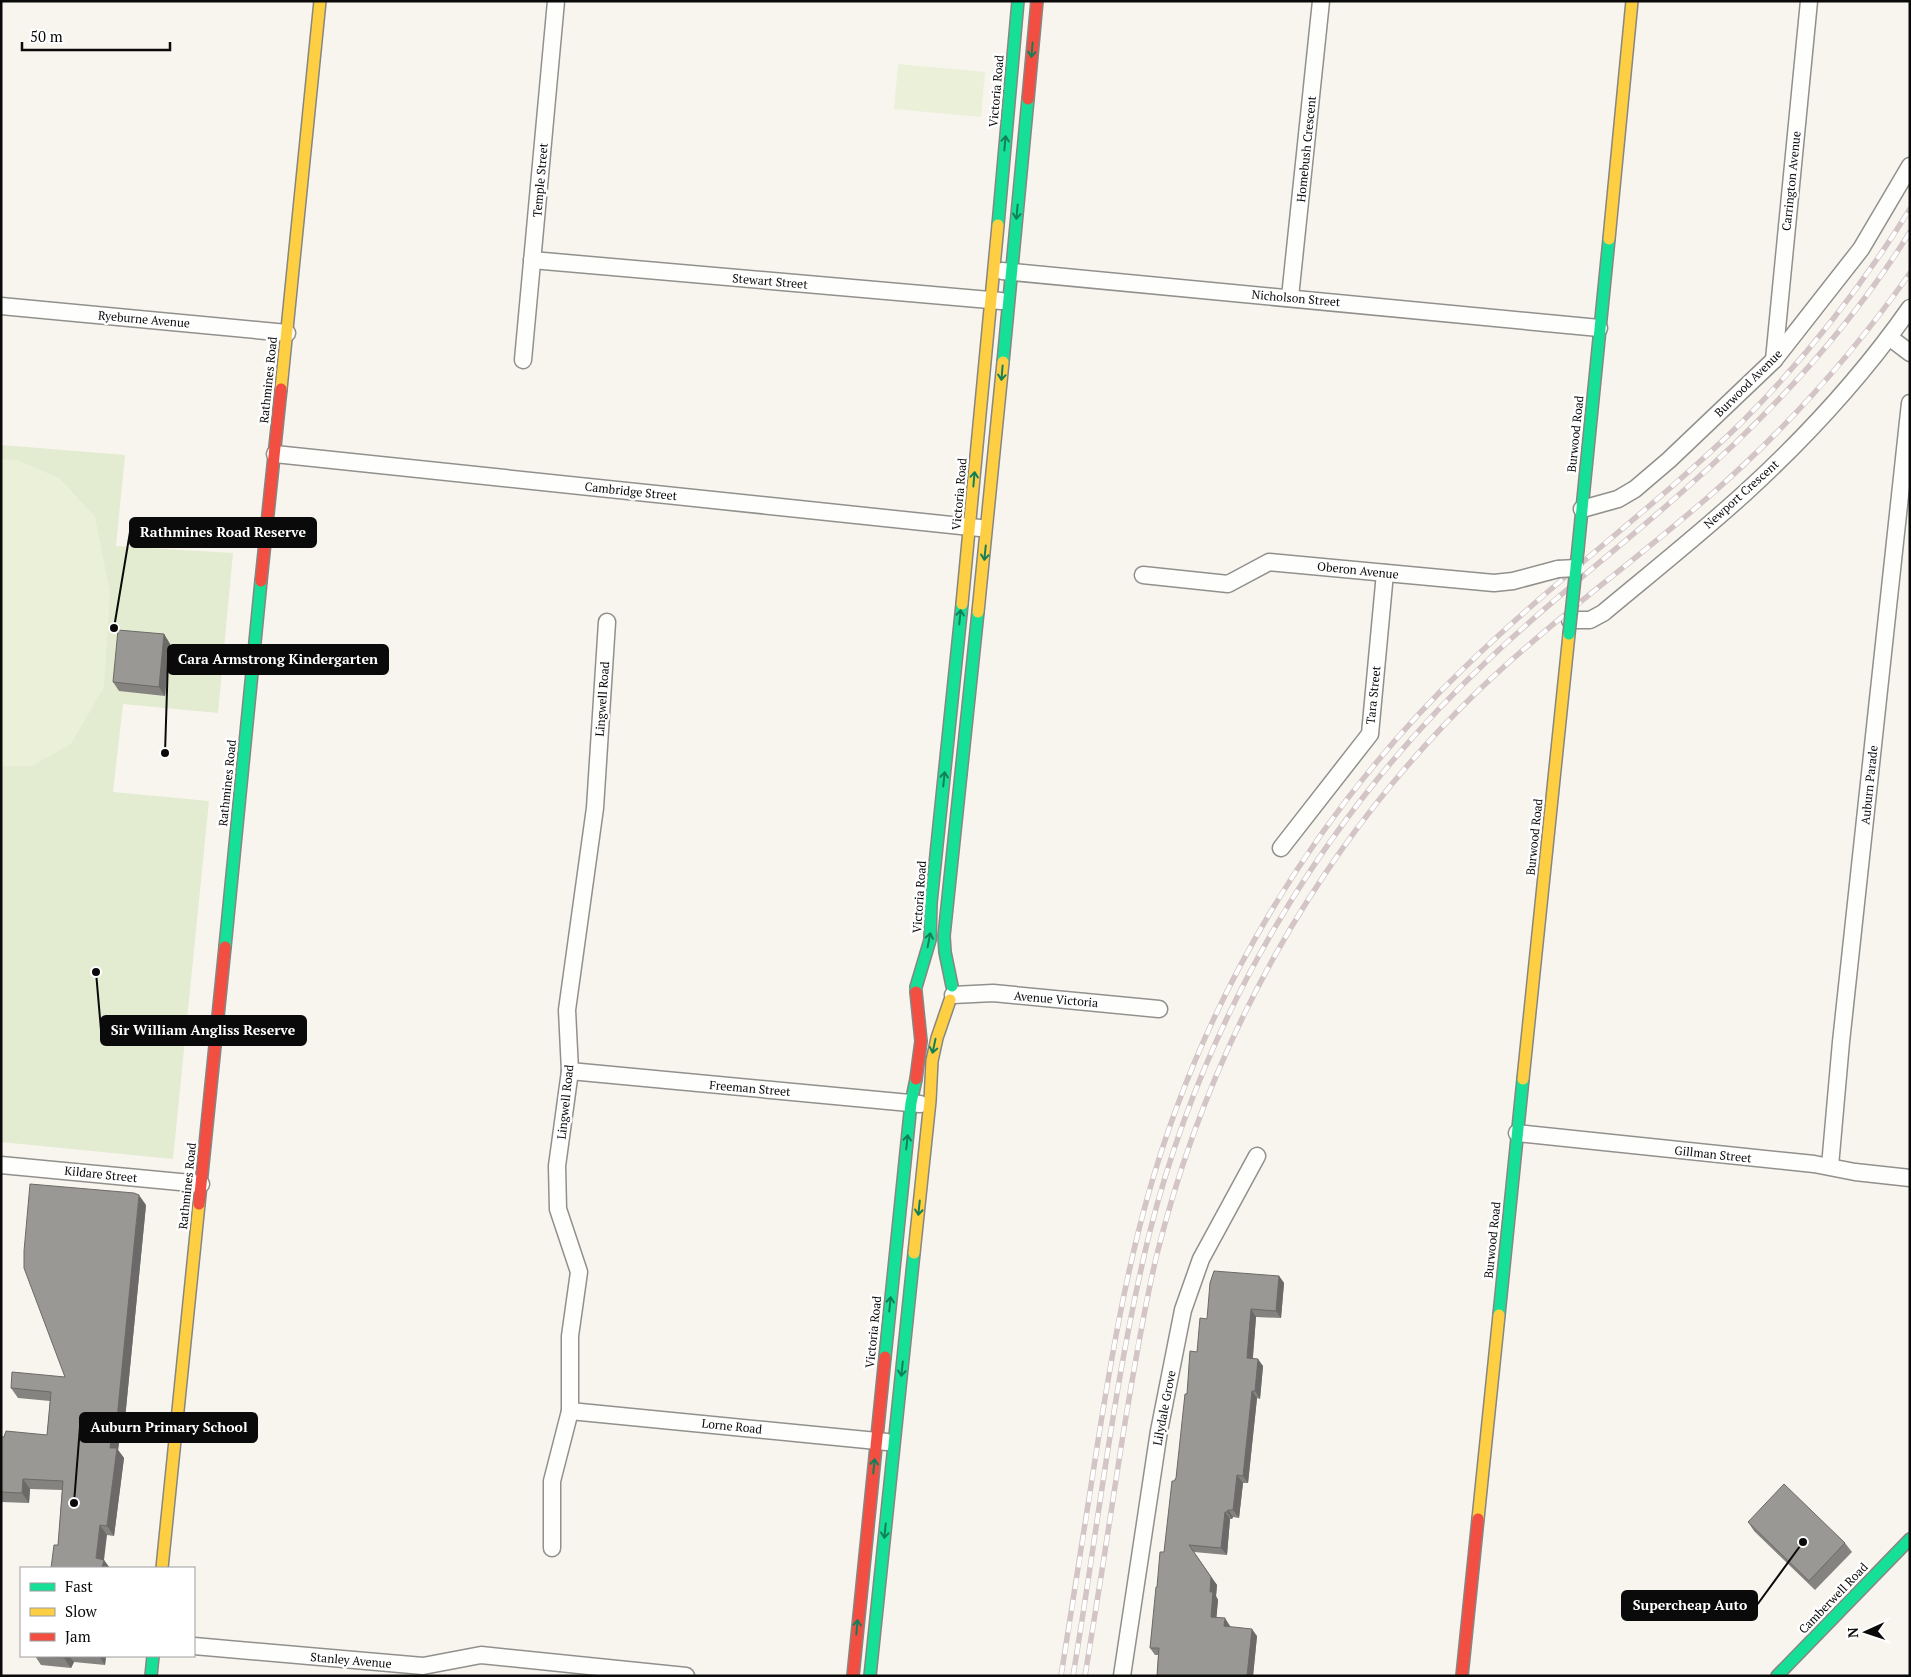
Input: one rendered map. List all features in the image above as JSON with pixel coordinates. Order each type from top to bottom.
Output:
[{"type":"street","name":"Rathmines Road","points":[[162,1567],[320,1]]},
{"type":"street","name":"Temple Street","points":[[523,360],[556,1]]},
{"type":"street","name":"Victoria Road","points":[[853,1676],[911,1103],[921,1043],[916,990],[930,940],[931,903],[970,527],[1018,1]]},
{"type":"street","name":"Homebush Crescent","points":[[1290,297],[1321,1]]},
{"type":"street","name":"Burwood Road","points":[[1462,1676],[1517,1133],[1574,625],[1576,568],[1632,1]]},
{"type":"street","name":"Carrington Avenue","points":[[1774,360],[1809,1]]},
{"type":"street","points":[[870,1676],[930,1104],[933,1053],[939,1027],[952,994],[944,936],[987,529],[1011,272],[1033,2]]},
{"type":"street","name":"Burwood Avenue","points":[[1582,509],[1618,499],[1635,489],[1689,441],[1774,360],[1861,248],[1910,166]]},
{"type":"street","name":"Stewart Street","points":[[532,260],[1008,302]]},
{"type":"street","name":"Nicholson Street","points":[[993,270],[1599,328]]},
{"type":"street","name":"Ryeburne Avenue","points":[[1,306],[287,333]]},
{"type":"street","points":[[1910,308],[1890,337],[1910,353]]},
{"type":"street","name":"Newport Crescent","points":[[1574,625],[1593,619],[1603,612],[1745,493],[1830,407],[1890,337]]},
{"type":"street","name":"Auburn Parade","points":[[1830,1166],[1841,1042],[1910,403]]},
{"type":"street","name":"Cambridge Street","points":[[274,454],[987,529]]},
{"type":"street","name":"Oberon Avenue","points":[[1143,575],[1228,584],[1269,562],[1501,583],[1558,569],[1576,568]]},
{"type":"street","name":"Tara Street","points":[[1281,848],[1370,734],[1385,573]]},
{"type":"street","name":"Lingwell Road","points":[[552,1548],[552,1481],[570,1411],[570,1336],[579,1272],[558,1209],[557,1166],[570,1071],[567,1010],[595,808],[607,622]]},
{"type":"street","points":[[940,813],[958,815]]},
{"type":"street","points":[[935,972],[948,978],[952,994],[943,1007],[931,1009],[920,1002],[916,990],[921,978],[935,972]]},
{"type":"street","name":"Avenue Victoria","points":[[952,994],[986,993],[1159,1009]]},
{"type":"street","name":"Freeman Street","points":[[570,1071],[930,1104]]},
{"type":"street","name":"Gillman Street","points":[[1517,1133],[1830,1166],[1855,1172],[1910,1178]]},
{"type":"street","name":"Lilydale Grove","points":[[1122,1676],[1159,1431],[1183,1310],[1202,1259],[1257,1156]]},
{"type":"street","name":"Kildare Street","points":[[1,1165],[200,1184]]},
{"type":"street","name":"Lorne Road","points":[[570,1411],[894,1443]]},
{"type":"street","name":"Camberwell Road","points":[[1777,1676],[1910,1539]]},
{"type":"street","name":"Stanley Avenue","points":[[195,1646],[423,1666],[481,1655],[686,1676]]},
{"type":"street","points":[[151,1676],[153,1657]]},
{"type":"green space","points":[[898,64],[985,72],[981,117],[894,109]]},
{"type":"green space","points":[[1,445],[125,455],[116,546],[233,553],[218,713],[123,704],[113,792],[209,801],[173,1159],[1,1142]]},
{"type":"green space","points":[[1,459],[17,460],[59,478],[95,516],[110,593],[104,687],[71,744],[32,766],[1,766]]},
{"type":"building","points":[[118,630],[164,634],[159,687],[113,682]]},
{"type":"building","points":[[30,1184],[139,1195],[117,1419],[114,1419],[110,1448],[117,1448],[107,1526],[100,1525],[96,1558],[104,1560],[102,1567],[51,1567],[54,1545],[58,1545],[63,1481],[23,1479],[22,1493],[1,1492],[1,1437],[4,1437],[6,1431],[47,1435],[51,1392],[11,1388],[12,1372],[65,1377],[24,1268]]},
{"type":"building","points":[[1214,1271],[1279,1276],[1276,1311],[1251,1309],[1247,1358],[1258,1359],[1255,1391],[1252,1391],[1243,1476],[1237,1475],[1233,1510],[1225,1512],[1221,1548],[1189,1545],[1211,1577],[1210,1592],[1213,1592],[1211,1617],[1225,1618],[1224,1626],[1252,1629],[1247,1676],[1157,1676],[1159,1648],[1150,1648],[1160,1552],[1164,1552],[1172,1481],[1176,1478],[1185,1394],[1187,1394],[1190,1351],[1197,1352],[1200,1318],[1207,1319],[1210,1283]]},
{"type":"building","points":[[1784,1484],[1845,1543],[1809,1581],[1748,1522]]},
{"type":"railway","points":[[1061,1676],[1113,1350],[1125,1289],[1147,1199],[1171,1124],[1199,1052],[1232,981],[1270,912],[1313,847],[1359,784],[1410,724],[1498,636],[1673,485],[1741,423],[1788,373],[1832,320],[1892,238],[1910,209]]},
{"type":"railway","points":[[1073,1676],[1116,1397],[1137,1286],[1150,1231],[1174,1151],[1203,1073],[1237,997],[1277,923],[1322,853],[1372,786],[1426,722],[1509,641],[1682,492],[1746,433],[1834,338],[1910,232]]},
{"type":"railway","points":[[1085,1676],[1133,1372],[1156,1258],[1179,1178],[1206,1100],[1239,1024],[1277,951],[1320,881],[1368,813],[1421,750],[1506,665],[1706,499],[1762,447],[1840,364],[1910,273]]},
{"type":"traffic: fast","points":[[998,225],[1018,1]]},
{"type":"traffic: fast","points":[[1003,362],[1028,99]]},
{"type":"traffic: fast","points":[[1578,549],[1609,239]]},
{"type":"traffic: fast","points":[[1569,634],[1578,549]]},
{"type":"traffic: fast","points":[[225,947],[261,581]]},
{"type":"traffic: fast","points":[[916,987],[930,940],[931,903],[962,604]]},
{"type":"traffic: fast","points":[[952,986],[945,952],[944,936],[978,612]]},
{"type":"traffic: fast","points":[[885,1357],[911,1103],[916,1079]]},
{"type":"traffic: fast","points":[[1499,1315],[1523,1079]]},
{"type":"traffic: fast","points":[[870,1676],[914,1253]]},
{"type":"traffic: fast","points":[[1777,1676],[1910,1539]]},
{"type":"traffic: fast","points":[[151,1676],[153,1657]]},
{"type":"traffic: slow","points":[[281,389],[320,1]]},
{"type":"traffic: slow","points":[[1609,239],[1632,1]]},
{"type":"traffic: slow","points":[[962,604],[998,225]]},
{"type":"traffic: slow","points":[[978,612],[1003,362]]},
{"type":"traffic: slow","points":[[1523,1079],[1569,634]]},
{"type":"traffic: slow","points":[[914,1253],[930,1101],[932,1061],[937,1038],[950,1000]]},
{"type":"traffic: slow","points":[[162,1567],[199,1204]]},
{"type":"traffic: slow","points":[[1478,1519],[1499,1315]]},
{"type":"traffic: jam","points":[[1028,99],[1037,1]]},
{"type":"traffic: jam","points":[[261,581],[281,389]]},
{"type":"traffic: jam","points":[[199,1204],[225,947]]},
{"type":"traffic: jam","points":[[916,992],[921,1041],[916,1079]]},
{"type":"traffic: jam","points":[[853,1676],[885,1357]]},
{"type":"traffic: jam","points":[[1462,1676],[1478,1519]]},
{"type":"place","name":"Rathmines Road Reserve","points":[[114,628]]},
{"type":"place","name":"Cara Armstrong Kindergarten","points":[[165,753]]},
{"type":"place","name":"Sir William Angliss Reserve","points":[[96,972]]},
{"type":"place","name":"Auburn Primary School","points":[[74,1503]]},
{"type":"place","name":"Supercheap Auto","points":[[1803,1542]]}]
